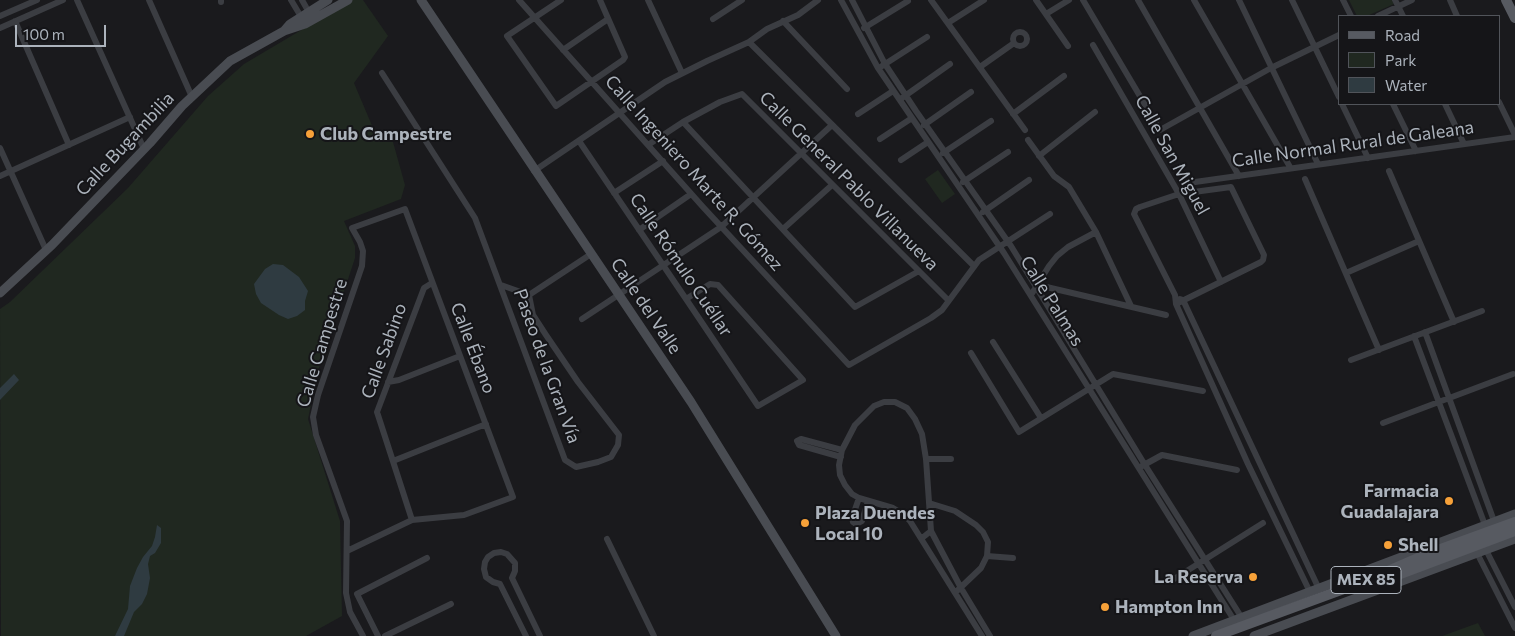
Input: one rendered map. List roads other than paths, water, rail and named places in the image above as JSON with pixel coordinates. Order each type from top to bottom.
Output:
[{"type":"main road","points":[[1510,4],[1515,18]]},
{"type":"main road","name":"MEX 85","points":[[1375,580],[1427,554],[1465,540],[1491,525],[1515,522]]},
{"type":"main road","points":[[1491,525],[1504,535]]},
{"type":"main road","name":"MEX 85","points":[[1216,636],[1375,580],[1480,549],[1515,531]]},
{"type":"main road","points":[[1465,540],[1480,549]]},
{"type":"main road","name":"MEX 85","points":[[1232,636],[1285,620],[1360,585]]},
{"type":"street","points":[[0,16],[37,0]]},
{"type":"street","points":[[0,28],[63,0]]},
{"type":"street","points":[[77,0],[144,149]]},
{"type":"street","points":[[149,0],[192,97]]},
{"type":"street","points":[[291,0],[307,18]]},
{"type":"street","points":[[302,0],[307,18]]},
{"type":"street","name":"Calle Bugambilia","points":[[307,18],[328,0]]},
{"type":"street","name":"Calle Bugambilia","points":[[0,293],[46,250],[192,97],[230,61],[307,18],[348,0]]},
{"type":"street","name":"Calle del Valle","points":[[421,0],[534,171],[691,402],[836,636]]},
{"type":"street","name":"Calle Ingeniero Marte R. Gómez","points":[[520,0],[691,194],[849,365],[931,318],[942,310],[948,300]]},
{"type":"street","points":[[561,0],[507,36],[556,106],[623,60],[624,57],[600,0]]},
{"type":"street","points":[[648,0],[682,73]]},
{"type":"street","points":[[713,19],[742,0]]},
{"type":"street","points":[[534,171],[665,82],[749,42],[767,29],[798,15],[818,0]]},
{"type":"street","name":"Calle Palmas","points":[[841,0],[878,68],[999,246],[1089,389],[1205,559],[1238,619]]},
{"type":"street","name":"Calle Palmas","points":[[852,0],[885,64],[1038,286],[1198,564],[1238,619]]},
{"type":"street","points":[[931,0],[1025,130]]},
{"type":"street","points":[[948,23],[984,0]]},
{"type":"street","points":[[1036,0],[1068,46]]},
{"type":"street","points":[[1046,14],[1069,0]]},
{"type":"street","points":[[1083,0],[1160,130],[1271,68],[1338,35]]},
{"type":"street","points":[[1138,0],[1239,176]]},
{"type":"street","points":[[1194,0],[1290,168]]},
{"type":"street","points":[[1239,0],[1318,164]]},
{"type":"street","points":[[1292,0],[1338,95]]},
{"type":"street","points":[[1343,0],[1350,15]]},
{"type":"street","points":[[1379,15],[1397,3],[1412,0]]},
{"type":"street","points":[[1450,0],[1458,15]]},
{"type":"street","points":[[858,32],[908,1]]},
{"type":"street","points":[[1397,3],[1403,15]]},
{"type":"street","points":[[563,50],[608,18]]},
{"type":"street","points":[[16,21],[69,145]]},
{"type":"street","points":[[782,22],[847,89]]},
{"type":"street","points":[[878,68],[928,37]]},
{"type":"street","points":[[749,42],[974,266]]},
{"type":"street","points":[[980,68],[1014,42]]},
{"type":"street","name":"Calle San Miguel","points":[[1093,45],[1179,194],[1221,282]]},
{"type":"street","points":[[899,100],[950,64]]},
{"type":"street","name":"Paseo de la Gran Vía","points":[[382,73],[475,218],[565,460],[576,467],[598,462],[611,456],[618,445],[619,435],[578,382],[546,336],[533,315],[529,295]]},
{"type":"street","points":[[1013,114],[1064,76]]},
{"type":"street","points":[[858,114],[893,91]]},
{"type":"street","points":[[918,128],[971,92]]},
{"type":"street","name":"Calle General Pablo Villanueva","points":[[648,146],[683,122],[720,102],[742,94],[948,300]]},
{"type":"street","points":[[1500,104],[1515,136]]},
{"type":"street","points":[[1342,105],[1368,158]]},
{"type":"street","points":[[1393,105],[1416,151]]},
{"type":"street","points":[[1445,105],[1464,144]]},
{"type":"street","points":[[1039,156],[1095,112]]},
{"type":"street","points":[[0,176],[130,118]]},
{"type":"street","points":[[880,139],[912,118]]},
{"type":"street","points":[[938,157],[991,121]]},
{"type":"street","points":[[683,122],[855,307],[919,271]]},
{"type":"street","points":[[582,319],[721,227],[832,126]]},
{"type":"street","name":"Calle Normal Rural de Galeana","points":[[1195,182],[1515,136]]},
{"type":"street","points":[[1028,140],[1054,176],[1070,187],[1096,232],[1130,306]]},
{"type":"street","name":"Calle Rómulo Cuéllar","points":[[579,141],[758,406],[803,380],[718,285],[710,284],[686,299]]},
{"type":"street","points":[[901,160],[928,142]]},
{"type":"street","points":[[0,148],[46,250]]},
{"type":"street","points":[[958,186],[1008,152]]},
{"type":"street","points":[[614,193],[663,162]]},
{"type":"street","points":[[1389,171],[1454,322]]},
{"type":"street","points":[[1305,179],[1379,350]]},
{"type":"street","points":[[978,215],[1028,180]]},
{"type":"street","points":[[783,229],[832,185]]},
{"type":"street","points":[[1179,302],[1261,262],[1264,255],[1231,187],[1179,194],[1140,207],[1136,209],[1134,214],[1175,295],[1225,390],[1290,530],[1314,590]]},
{"type":"street","points":[[639,230],[691,194]]},
{"type":"street","name":"Calle Ébano","points":[[405,208],[513,497],[464,515],[412,520]]},
{"type":"street","name":"Calle Campestre","points":[[364,636],[350,612],[347,602],[346,521],[316,435],[313,417],[318,395],[362,266],[364,251],[352,228],[405,208]]},
{"type":"street","points":[[948,300],[979,260],[1050,214]]},
{"type":"street","points":[[1031,295],[1049,266],[1058,256],[1068,247],[1096,232]]},
{"type":"street","points":[[1346,273],[1419,241]]},
{"type":"street","points":[[501,285],[529,295],[591,254]]},
{"type":"street","name":"Calle Sabino","points":[[412,520],[377,412],[424,288],[432,283]]},
{"type":"street","points":[[1038,286],[1166,315]]},
{"type":"street","points":[[1179,302],[1216,393],[1248,464],[1281,534],[1314,590]]},
{"type":"street","points":[[1351,360],[1482,312]]},
{"type":"street","points":[[1425,332],[1491,525]]},
{"type":"street","points":[[1414,336],[1439,402],[1491,525]]},
{"type":"street","points":[[993,342],[1041,418]]},
{"type":"street","points":[[971,353],[1020,432],[1113,374],[1203,391]]},
{"type":"street","points":[[388,382],[399,380],[460,356]]},
{"type":"street","points":[[1382,423],[1513,374]]},
{"type":"street","points":[[1216,393],[1225,390]]},
{"type":"street","points":[[982,636],[958,590],[931,531],[926,459],[922,434],[915,419],[906,408],[896,402],[884,402],[874,406],[863,415],[856,425],[842,454],[840,475],[845,485],[852,494],[859,498],[893,508],[910,521],[922,538],[958,590],[990,636]]},
{"type":"street","points":[[393,460],[486,424]]},
{"type":"street","points":[[821,448],[842,454]]},
{"type":"street","points":[[1142,466],[1162,455],[1237,470]]},
{"type":"street","points":[[926,459],[950,458]]},
{"type":"street","points":[[1248,464],[1258,460]]},
{"type":"street","points":[[859,498],[852,518],[856,524],[862,522],[868,501]]},
{"type":"street","points":[[929,503],[955,511],[976,525],[983,532],[988,542],[987,556],[981,568],[958,590]]},
{"type":"street","points":[[1375,580],[1515,514]]},
{"type":"street","points":[[347,551],[412,520]]},
{"type":"street","points":[[1174,579],[1263,523]]},
{"type":"street","points":[[1281,534],[1290,530]]},
{"type":"street","points":[[922,538],[931,531]]},
{"type":"street","points":[[607,539],[654,636]]},
{"type":"street","points":[[1480,549],[1515,540]]},
{"type":"street","points":[[1480,549],[1515,606]]},
{"type":"street","points":[[1480,549],[1515,628]]},
{"type":"street","points":[[501,552],[512,557],[516,571],[512,578],[507,583],[500,584],[492,582],[486,577],[484,568],[488,557],[494,553],[501,552]]},
{"type":"street","points":[[987,556],[1013,558]]},
{"type":"street","points":[[364,636],[376,633],[357,594],[427,558]]},
{"type":"street","points":[[512,578],[540,636]]},
{"type":"street","points":[[500,584],[526,636]]},
{"type":"street","points":[[1193,636],[1314,590],[1360,585]]},
{"type":"street","points":[[385,636],[451,604]]},
{"type":"street","points":[[1254,636],[1285,620]]},
{"type":"water","points":[[273,264],[283,265],[299,277],[308,291],[305,310],[297,316],[288,319],[279,315],[261,303],[256,294],[254,284],[265,269]]},
{"type":"water","points":[[14,374],[19,380],[0,400],[0,388]]},
{"type":"water","points":[[157,525],[161,528],[161,543],[155,553],[150,556],[148,564],[150,578],[147,594],[142,604],[134,612],[124,636],[115,636],[128,609],[130,586],[143,557],[152,546]]},
{"type":"place","name":"Club Campestre","points":[[310,134]]},
{"type":"place","name":"Farmacia Guadalajara","points":[[1449,501]]},
{"type":"place","name":"Plaza Duendes Local 10","points":[[805,523]]},
{"type":"place","name":"Shell","points":[[1388,545]]},
{"type":"place","name":"La Reserva","points":[[1253,577]]},
{"type":"place","name":"Hampton Inn","points":[[1105,607]]}]
